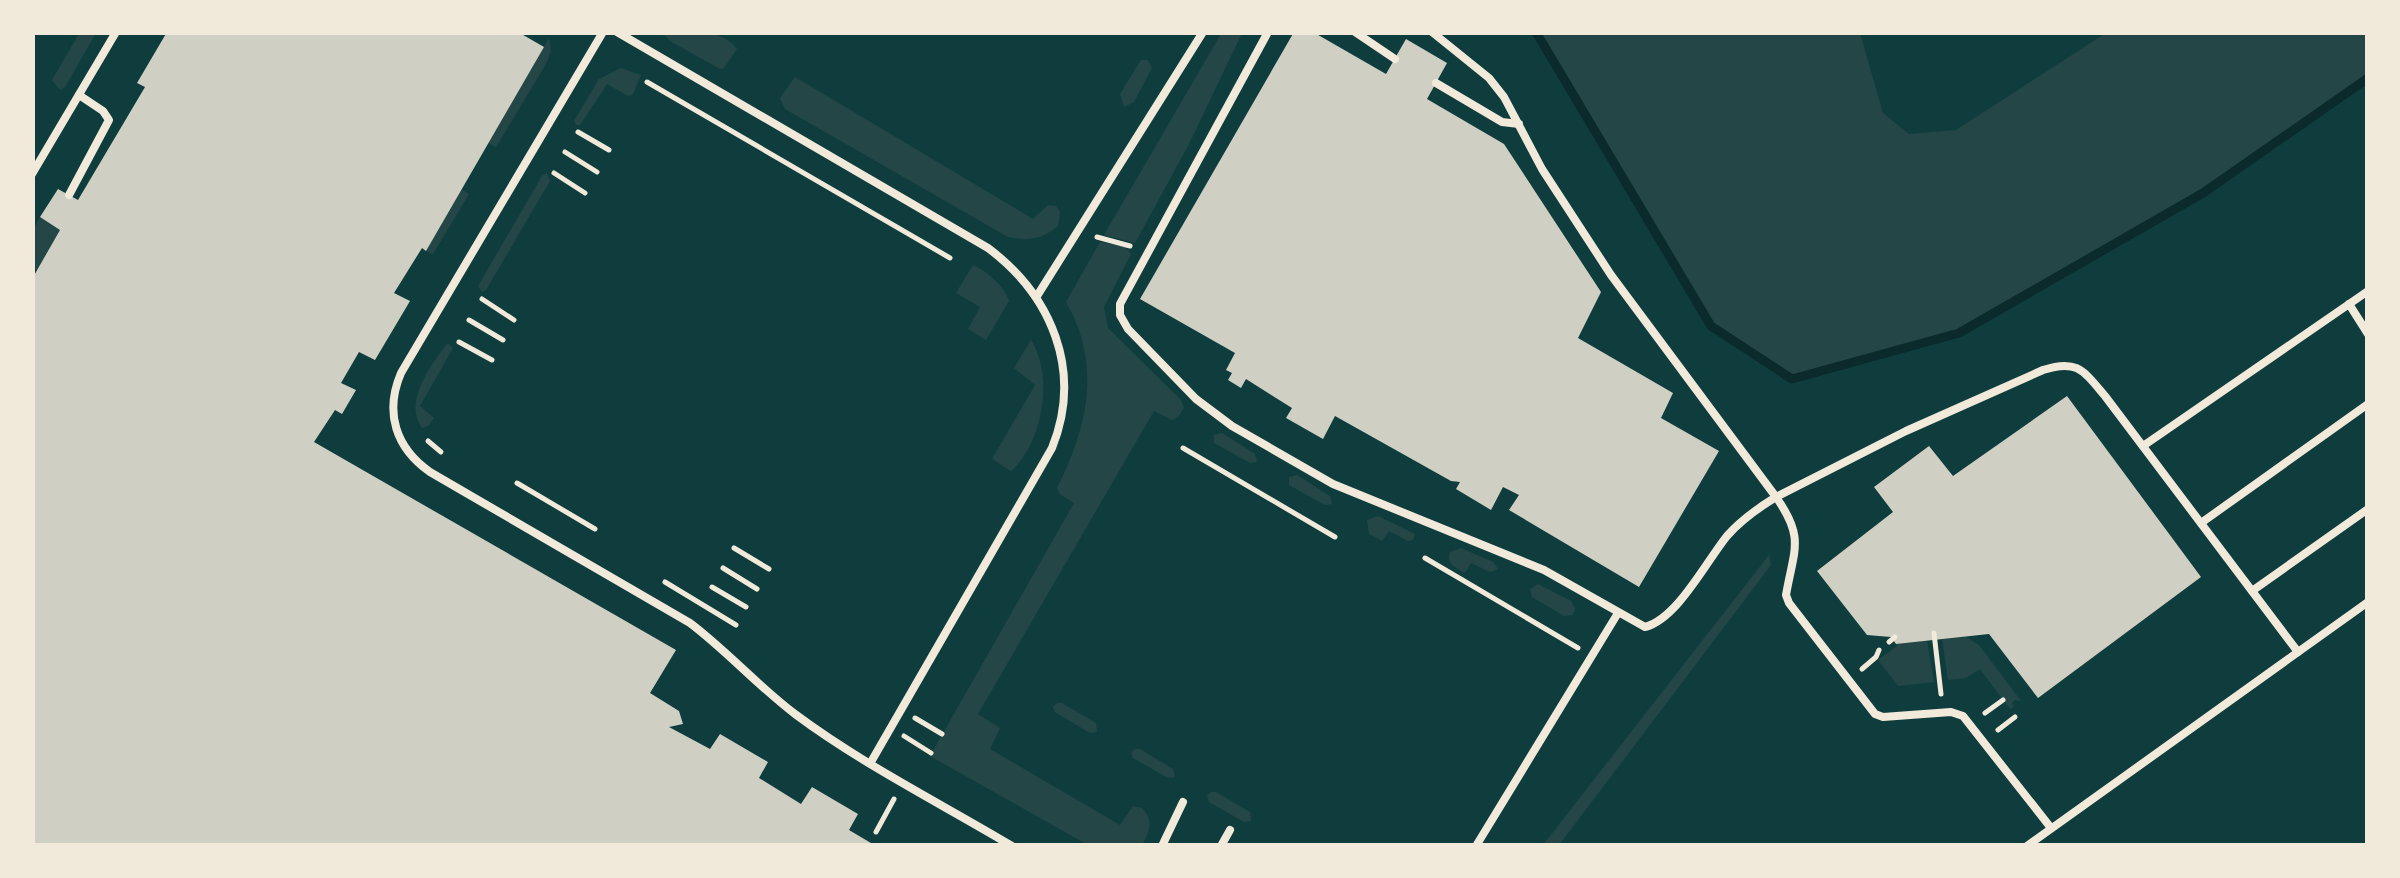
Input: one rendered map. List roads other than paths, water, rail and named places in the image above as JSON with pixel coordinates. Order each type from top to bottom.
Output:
[{"type":"lane","points":[[32,174],[116,32]]},
{"type":"lane","points":[[603,32],[401,374],[393,412],[398,437],[412,458],[430,472],[690,623],[794,714],[1012,846]]},
{"type":"lane","points":[[1037,296],[1203,32]]},
{"type":"lane","points":[[1268,32],[1123,294],[1122,321],[1212,412],[1333,484],[1544,570],[1645,627],[1664,619],[1730,532],[1759,507],[1906,432],[2061,364],[2074,366],[2084,372],[2143,446],[2298,652]]},
{"type":"lane","points":[[1354,32],[1395,59]]},
{"type":"lane","points":[[1432,32],[1489,78],[1504,96],[1542,168],[1611,275],[1790,517],[1796,534],[1788,603],[1875,714],[1883,717],[1951,712],[1962,716],[2051,828]]},
{"type":"lane","points":[[618,33],[988,248],[1021,276],[1037,296],[1056,335],[1065,368],[1065,402],[1058,433],[1044,464],[872,762]]},
{"type":"lane","points":[[1436,83],[1502,122],[1519,124]]},
{"type":"lane","points":[[69,195],[109,120],[103,111],[79,95]]},
{"type":"lane","points":[[2143,446],[2368,291]]},
{"type":"lane","points":[[2348,304],[2368,334]]},
{"type":"lane","points":[[2201,524],[2368,404]]},
{"type":"lane","points":[[2252,591],[2368,509]]},
{"type":"lane","points":[[2027,846],[2368,602]]},
{"type":"lane","points":[[1476,846],[1618,612]]},
{"type":"lane","points":[[1162,846],[1183,802]]},
{"type":"lane","points":[[1221,846],[1230,830]]},
{"type":"waterway","points":[[1536,32],[1711,326],[1792,379],[1959,333],[2203,193],[2368,78]]}]
